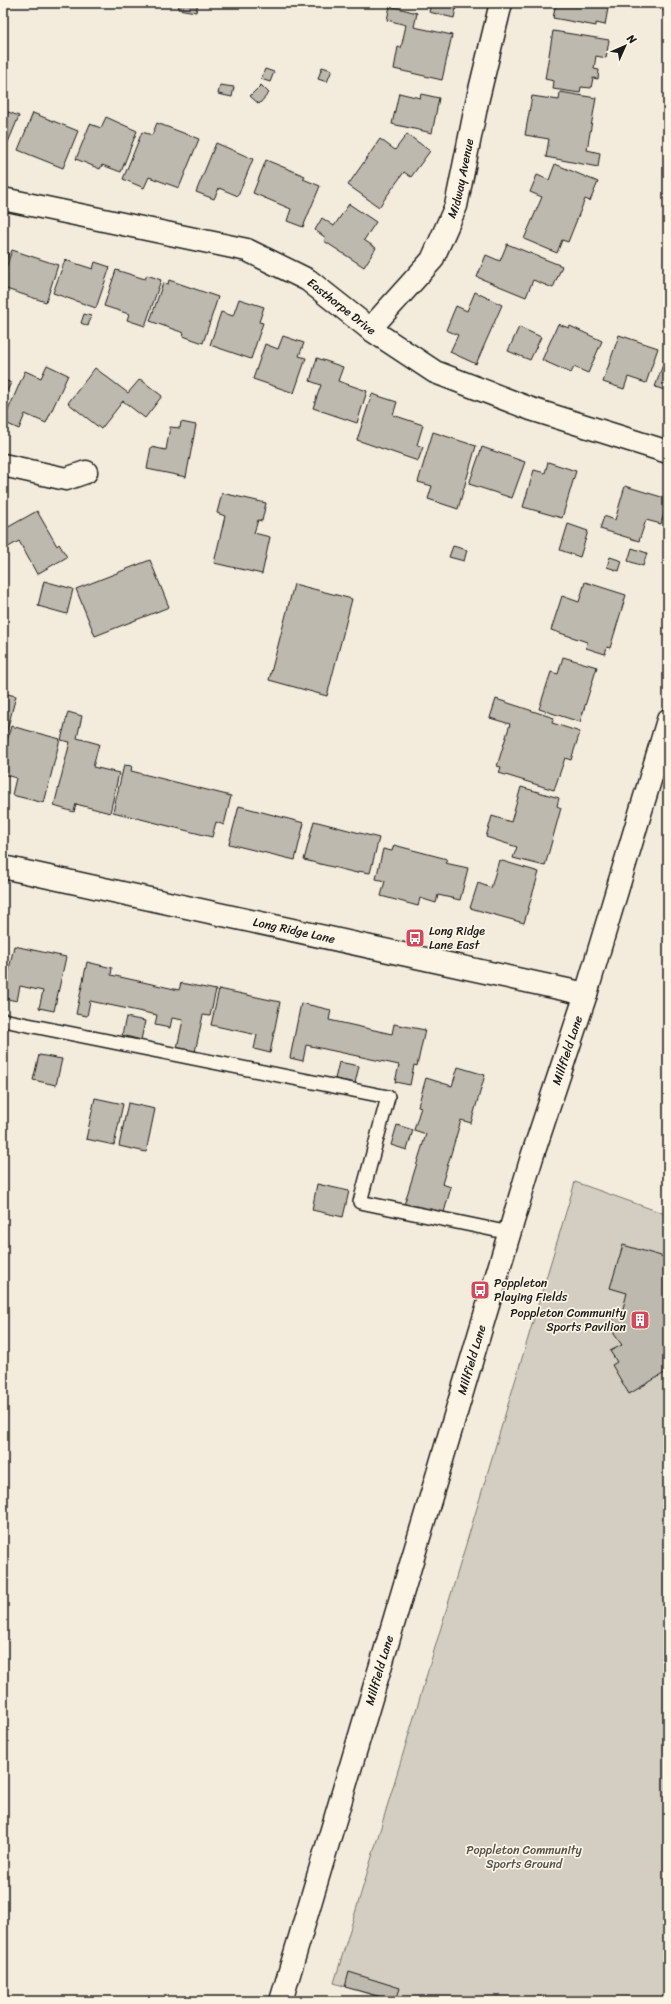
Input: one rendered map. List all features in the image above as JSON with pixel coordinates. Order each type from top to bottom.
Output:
[{"type":"street","name":"Midway Avenue","points":[[370,329],[432,260],[456,206],[477,102],[501,3]]},
{"type":"street","name":"Easthorpe Drive","points":[[3,199],[247,250],[308,280],[370,329],[435,372],[531,410],[668,452]]},
{"type":"street","points":[[3,465],[66,479],[86,472]]},
{"type":"street","name":"Millfield Lane","points":[[282,2001],[532,1157],[586,994],[668,720]]},
{"type":"street","name":"Long Ridge Lane","points":[[3,866],[586,994]]},
{"type":"lane","points":[[3,1020],[388,1097],[360,1202],[510,1233]]},
{"type":"green space","name":"Poppleton Community Sports Ground","points":[[575,1182],[668,1215],[668,2001],[391,2001],[334,1983]]},
{"type":"building","points":[[180,3],[198,3],[196,12],[178,9]]},
{"type":"building","points":[[431,3],[457,3],[454,18],[429,12]]},
{"type":"building","points":[[556,3],[609,3],[605,25],[596,23],[596,26],[553,18]]},
{"type":"building","points":[[666,3],[668,3],[668,12],[663,11]]},
{"type":"building","points":[[390,6],[417,13],[414,27],[452,35],[442,80],[394,69],[398,47],[401,48],[406,25],[387,20]]},
{"type":"building","points":[[553,31],[609,40],[606,58],[596,56],[594,69],[599,70],[598,79],[593,78],[591,88],[581,87],[580,93],[553,89],[554,81],[545,79]]},
{"type":"building","points":[[322,67],[332,70],[327,82],[318,79]]},
{"type":"building","points":[[265,69],[274,72],[270,82],[261,79]]},
{"type":"building","points":[[220,85],[234,87],[232,97],[218,94]]},
{"type":"building","points":[[261,85],[269,93],[259,104],[250,96]]},
{"type":"building","points":[[560,92],[596,98],[587,150],[600,153],[598,167],[546,157],[549,139],[525,135],[532,96],[559,100]]},
{"type":"building","points":[[399,93],[420,98],[421,94],[439,98],[432,133],[392,124]]},
{"type":"building","points":[[3,110],[19,116],[6,147],[3,146]]},
{"type":"building","points":[[33,113],[78,131],[63,168],[18,150]]},
{"type":"building","points":[[106,117],[137,131],[121,172],[102,165],[100,169],[76,159],[90,124],[101,128]]},
{"type":"building","points":[[157,123],[199,139],[179,188],[149,177],[144,188],[123,179],[142,132],[152,135]]},
{"type":"building","points":[[407,134],[430,151],[411,177],[404,172],[379,207],[348,185],[380,139],[395,150]]},
{"type":"building","points":[[216,143],[253,159],[238,196],[219,188],[214,199],[196,192]]},
{"type":"building","points":[[266,160],[305,176],[303,179],[320,186],[303,227],[287,221],[291,209],[253,193]]},
{"type":"building","points":[[555,164],[598,182],[590,201],[585,199],[568,242],[562,240],[557,253],[524,239],[542,197],[530,192],[537,175],[549,180]]},
{"type":"building","points":[[349,204],[376,222],[364,240],[376,248],[364,267],[324,241],[326,238],[315,230],[322,218],[334,226]]},
{"type":"building","points":[[507,244],[562,266],[553,288],[533,280],[526,297],[477,277],[486,255],[500,261]]},
{"type":"building","points":[[12,250],[58,265],[46,302],[3,288],[3,277]]},
{"type":"building","points":[[3,251],[9,253],[3,270]]},
{"type":"building","points":[[65,260],[93,269],[95,262],[110,267],[96,308],[53,293]]},
{"type":"building","points":[[116,270],[145,279],[147,275],[161,280],[145,326],[127,320],[129,314],[104,306]]},
{"type":"building","points":[[169,280],[218,297],[203,343],[183,336],[184,333],[150,321],[163,283],[168,284]]},
{"type":"building","points":[[475,292],[502,305],[476,364],[450,352],[458,335],[446,330],[456,306],[467,311]]},
{"type":"building","points":[[239,299],[264,307],[259,322],[263,323],[251,359],[210,345],[221,312],[233,316]]},
{"type":"building","points":[[84,314],[91,316],[88,326],[81,323]]},
{"type":"building","points":[[558,324],[569,328],[570,326],[602,341],[588,373],[574,367],[571,373],[542,360]]},
{"type":"building","points":[[519,327],[541,337],[530,360],[508,351]]},
{"type":"building","points":[[619,335],[658,348],[646,383],[628,377],[624,389],[603,382]]},
{"type":"building","points":[[283,336],[304,343],[299,356],[306,358],[294,393],[253,379],[265,344],[278,349]]},
{"type":"building","points":[[317,358],[343,367],[338,381],[367,391],[357,423],[313,408],[321,385],[310,381]]},
{"type":"building","points":[[665,359],[668,360],[668,391],[655,387]]},
{"type":"building","points":[[47,365],[68,375],[46,423],[25,414],[19,429],[3,422],[25,371],[41,378]]},
{"type":"building","points":[[95,368],[128,393],[140,379],[162,396],[145,418],[123,401],[101,429],[68,403]]},
{"type":"building","points":[[3,379],[11,383],[3,399]]},
{"type":"building","points":[[372,394],[397,402],[393,415],[423,425],[417,445],[423,447],[418,461],[357,440]]},
{"type":"building","points":[[181,422],[196,425],[186,477],[147,469],[151,447],[166,450],[170,427],[180,428]]},
{"type":"building","points":[[433,432],[476,446],[458,509],[428,499],[432,486],[418,482]]},
{"type":"building","points":[[482,447],[525,462],[512,498],[469,484]]},
{"type":"building","points":[[548,462],[576,471],[562,518],[523,507],[534,470],[545,473]]},
{"type":"building","points":[[625,486],[668,499],[661,524],[646,520],[639,541],[600,529],[604,516],[615,520]]},
{"type":"building","points":[[222,493],[266,503],[262,521],[258,520],[254,533],[270,537],[262,574],[214,563],[225,516],[217,513]]},
{"type":"building","points":[[37,511],[57,546],[59,544],[67,557],[37,574],[19,541],[3,550],[3,530]]},
{"type":"building","points":[[568,524],[588,531],[580,557],[560,550]]},
{"type":"building","points":[[453,546],[467,550],[464,561],[449,557]]},
{"type":"building","points":[[632,548],[647,553],[643,566],[628,561]]},
{"type":"building","points":[[610,557],[622,561],[619,571],[607,567]]},
{"type":"building","points":[[150,560],[169,607],[95,636],[76,589]]},
{"type":"building","points":[[44,581],[73,589],[67,614],[38,606]]},
{"type":"building","points":[[585,582],[626,595],[610,648],[607,647],[605,654],[586,648],[587,642],[551,630],[562,596],[579,602]]},
{"type":"building","points":[[294,584],[352,599],[327,696],[269,680]]},
{"type":"building","points":[[563,657],[597,667],[580,722],[539,709],[551,672],[558,674]]},
{"type":"building","points":[[3,693],[16,696],[4,742],[3,741]]},
{"type":"building","points":[[496,699],[554,718],[552,723],[580,732],[571,760],[565,758],[554,790],[499,773],[501,767],[497,766],[510,724],[490,718]]},
{"type":"building","points":[[68,712],[82,716],[77,738],[99,744],[93,767],[119,773],[110,813],[76,804],[74,812],[54,806],[70,742],[61,740]]},
{"type":"building","points":[[11,726],[60,739],[44,803],[12,795],[16,778],[3,774],[3,756]]},
{"type":"building","points":[[124,765],[132,766],[131,771],[231,796],[224,825],[216,822],[212,837],[113,812]]},
{"type":"building","points":[[521,787],[559,798],[557,806],[561,808],[545,866],[513,858],[517,847],[486,837],[492,816],[511,822]]},
{"type":"building","points":[[239,806],[304,823],[295,860],[229,844]]},
{"type":"building","points":[[314,821],[379,838],[370,873],[358,871],[357,873],[304,860]]},
{"type":"building","points":[[394,845],[447,859],[445,863],[468,868],[460,900],[438,895],[436,903],[420,898],[418,906],[381,896],[385,881],[376,879],[383,849],[392,851]]},
{"type":"building","points":[[499,860],[539,872],[524,923],[470,908],[478,883],[491,888]]},
{"type":"building","points":[[14,946],[66,957],[54,1011],[39,1008],[43,991],[20,986],[17,1001],[3,998]]},
{"type":"building","points":[[87,962],[112,968],[111,975],[179,990],[181,983],[216,990],[210,1016],[203,1015],[195,1052],[177,1048],[183,1020],[172,1018],[170,1028],[155,1025],[157,1015],[90,1001],[87,1016],[76,1014]]},
{"type":"building","points":[[219,989],[280,1002],[270,1053],[254,1049],[257,1035],[211,1025]]},
{"type":"building","points":[[301,1003],[331,1010],[329,1020],[392,1034],[394,1024],[425,1030],[417,1066],[414,1065],[410,1085],[395,1082],[399,1065],[306,1045],[303,1061],[290,1058]]},
{"type":"building","points":[[126,1017],[145,1021],[141,1040],[122,1035]]},
{"type":"building","points":[[39,1055],[62,1059],[56,1085],[33,1080]]},
{"type":"building","points":[[339,1062],[359,1066],[355,1083],[335,1079]]},
{"type":"building","points":[[458,1067],[485,1075],[471,1123],[461,1120],[442,1184],[451,1187],[443,1216],[404,1205],[426,1134],[414,1130],[421,1107],[418,1106],[426,1078],[452,1086]]},
{"type":"building","points":[[95,1098],[123,1104],[114,1145],[86,1139]]},
{"type":"building","points":[[128,1103],[155,1109],[146,1152],[119,1146]]},
{"type":"building","points":[[397,1125],[413,1130],[407,1150],[391,1145]]},
{"type":"building","points":[[317,1184],[349,1191],[343,1217],[312,1210]]},
{"type":"building","name":"Poppleton Community Sports Pavilion","points":[[623,1245],[668,1258],[668,1371],[629,1394],[612,1365],[617,1362],[610,1351],[622,1345],[614,1334],[612,1322],[614,1314],[621,1316],[627,1293],[610,1288]]},
{"type":"building","points":[[349,1972],[400,1988],[396,2001],[345,1987]]},
{"type":"place","name":"Long Ridge Lane East","points":[[415,938]]},
{"type":"place","name":"Poppleton Playing Fields","points":[[480,1290]]},
{"type":"place","name":"Poppleton Community Sports Pavilion","points":[[640,1320]]}]
